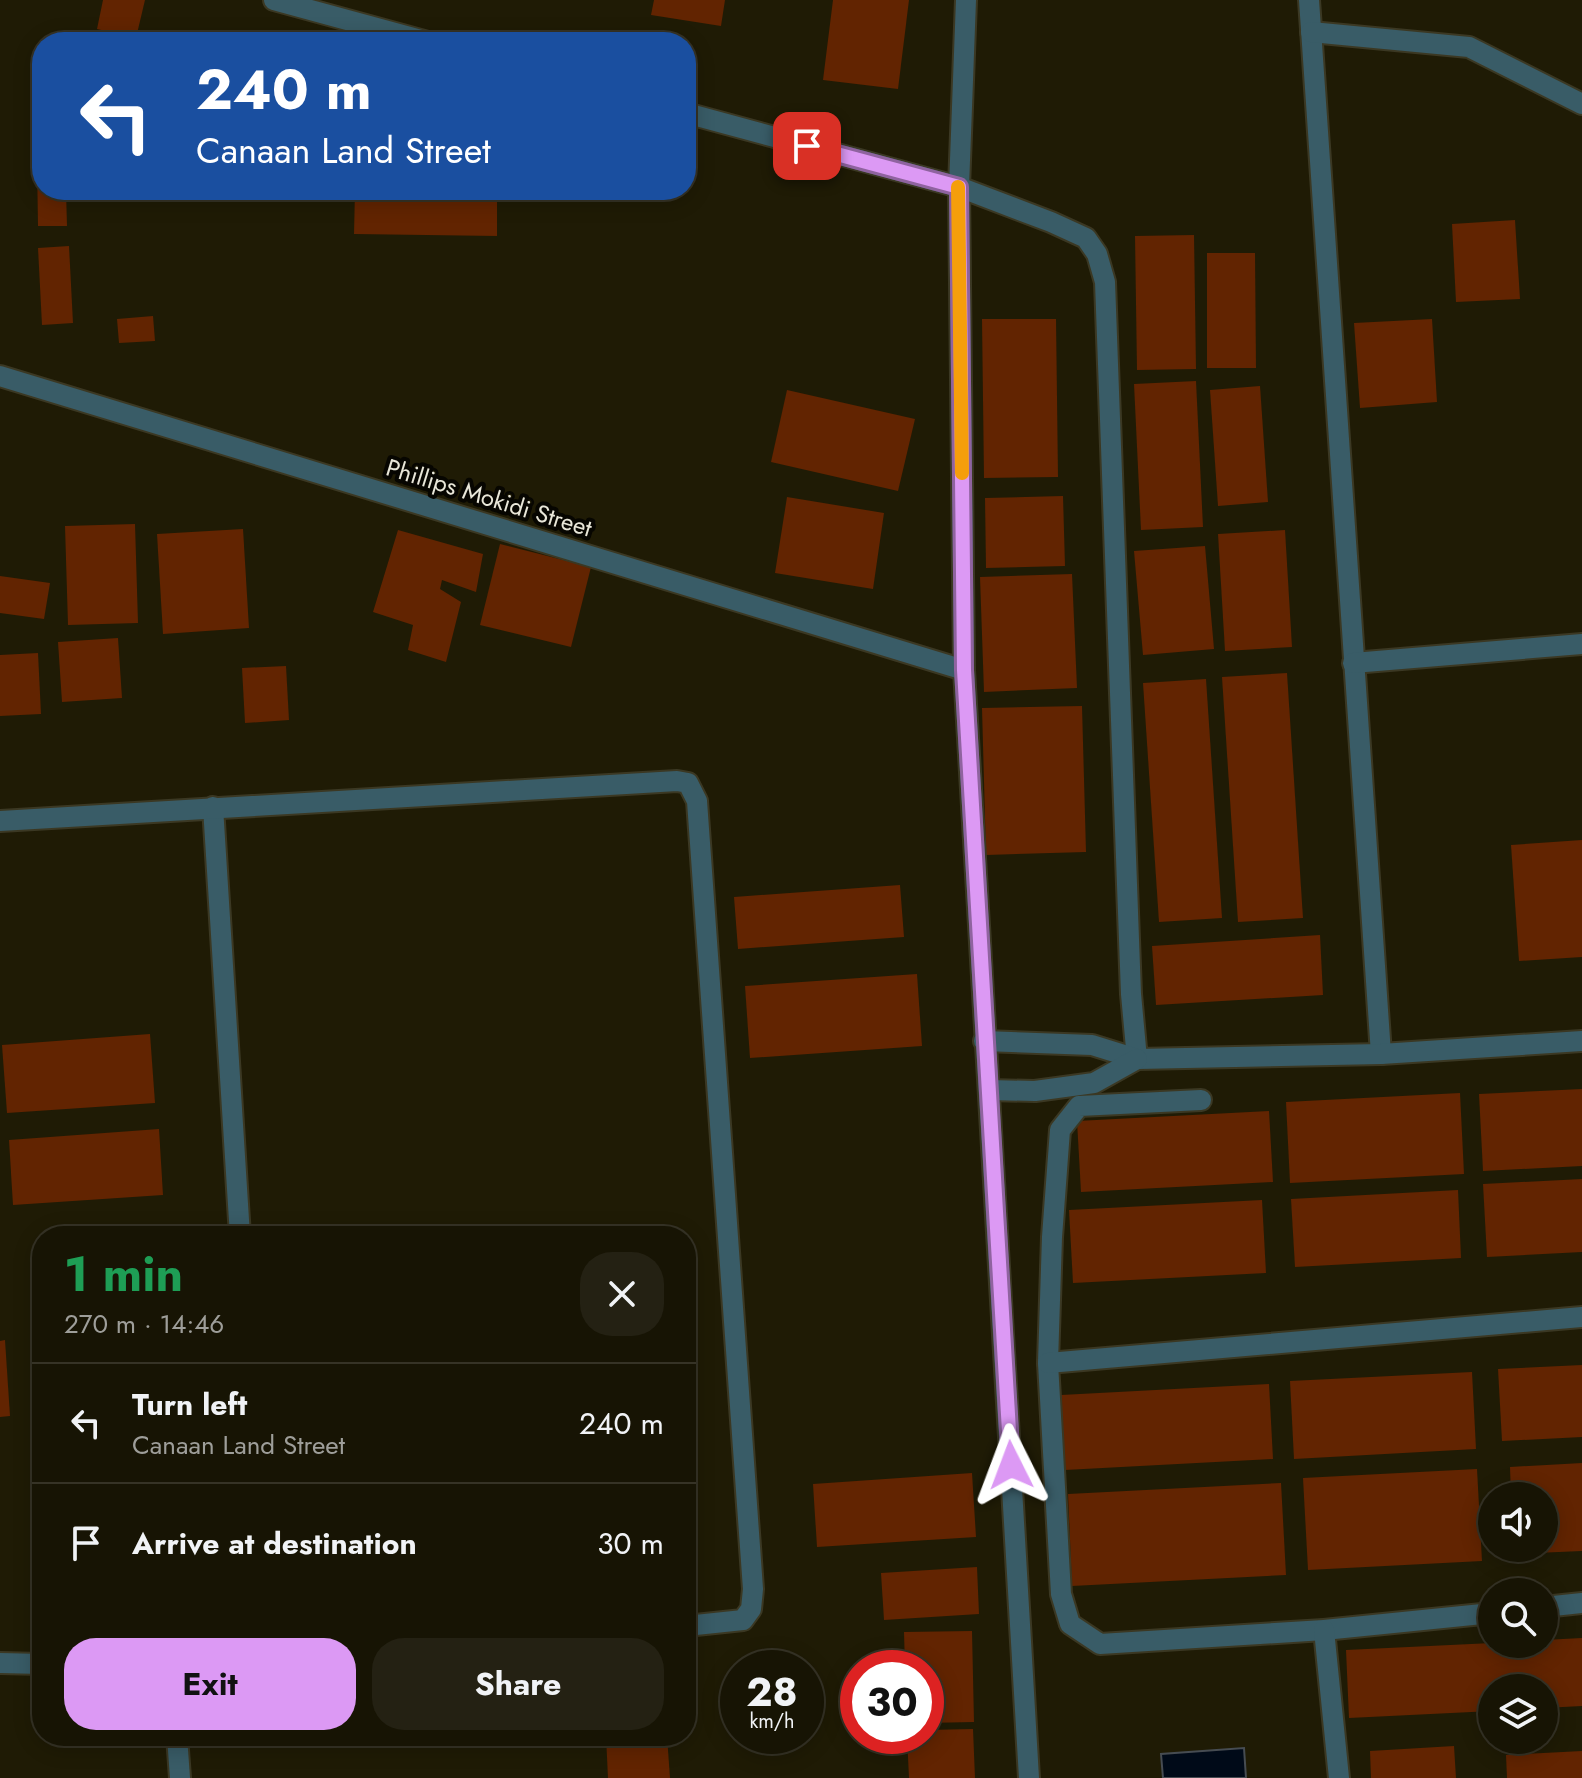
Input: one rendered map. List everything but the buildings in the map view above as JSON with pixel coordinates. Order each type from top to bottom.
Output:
[{"type":"street","points":[[274,0],[391,32]]},
{"type":"street","points":[[966,0],[959,187],[964,670],[1029,1778]]},
{"type":"street","points":[[1309,0],[1381,1054]]},
{"type":"street","points":[[1311,32],[1469,47],[1582,104]]},
{"type":"street","points":[[696,116],[959,187],[1086,238],[1097,254],[1105,282],[1131,994],[1137,1059]]},
{"type":"street","name":"Phillips Mokidi Street","points":[[0,376],[964,670]]},
{"type":"street","points":[[1353,663],[1582,644]]},
{"type":"street","points":[[0,821],[677,781],[688,783],[697,801],[753,1589],[751,1609],[743,1620],[696,1625]]},
{"type":"street","points":[[213,807],[239,1226]]},
{"type":"street","points":[[984,1041],[1092,1045],[1137,1059],[1381,1054],[1582,1041]]},
{"type":"street","points":[[989,1090],[1035,1091],[1094,1083],[1137,1059]]},
{"type":"street","points":[[1201,1100],[1079,1106],[1060,1130],[1052,1237],[1048,1363],[1061,1594],[1070,1624],[1100,1644],[1324,1630],[1478,1614]]},
{"type":"street","points":[[1048,1363],[1582,1317]]},
{"type":"street","points":[[1558,1606],[1582,1603]]},
{"type":"street","points":[[1324,1630],[1339,1778]]},
{"type":"street","points":[[0,1663],[32,1664]]},
{"type":"street","points":[[178,1746],[180,1778]]},
{"type":"water","points":[[1244,1748],[1246,1778],[1163,1778],[1161,1754]]},
{"type":"slow traffic","points":[[958,187],[962,473]]},
{"type":"route","points":[[807,146],[959,187],[964,670],[1011,1465]]}]
